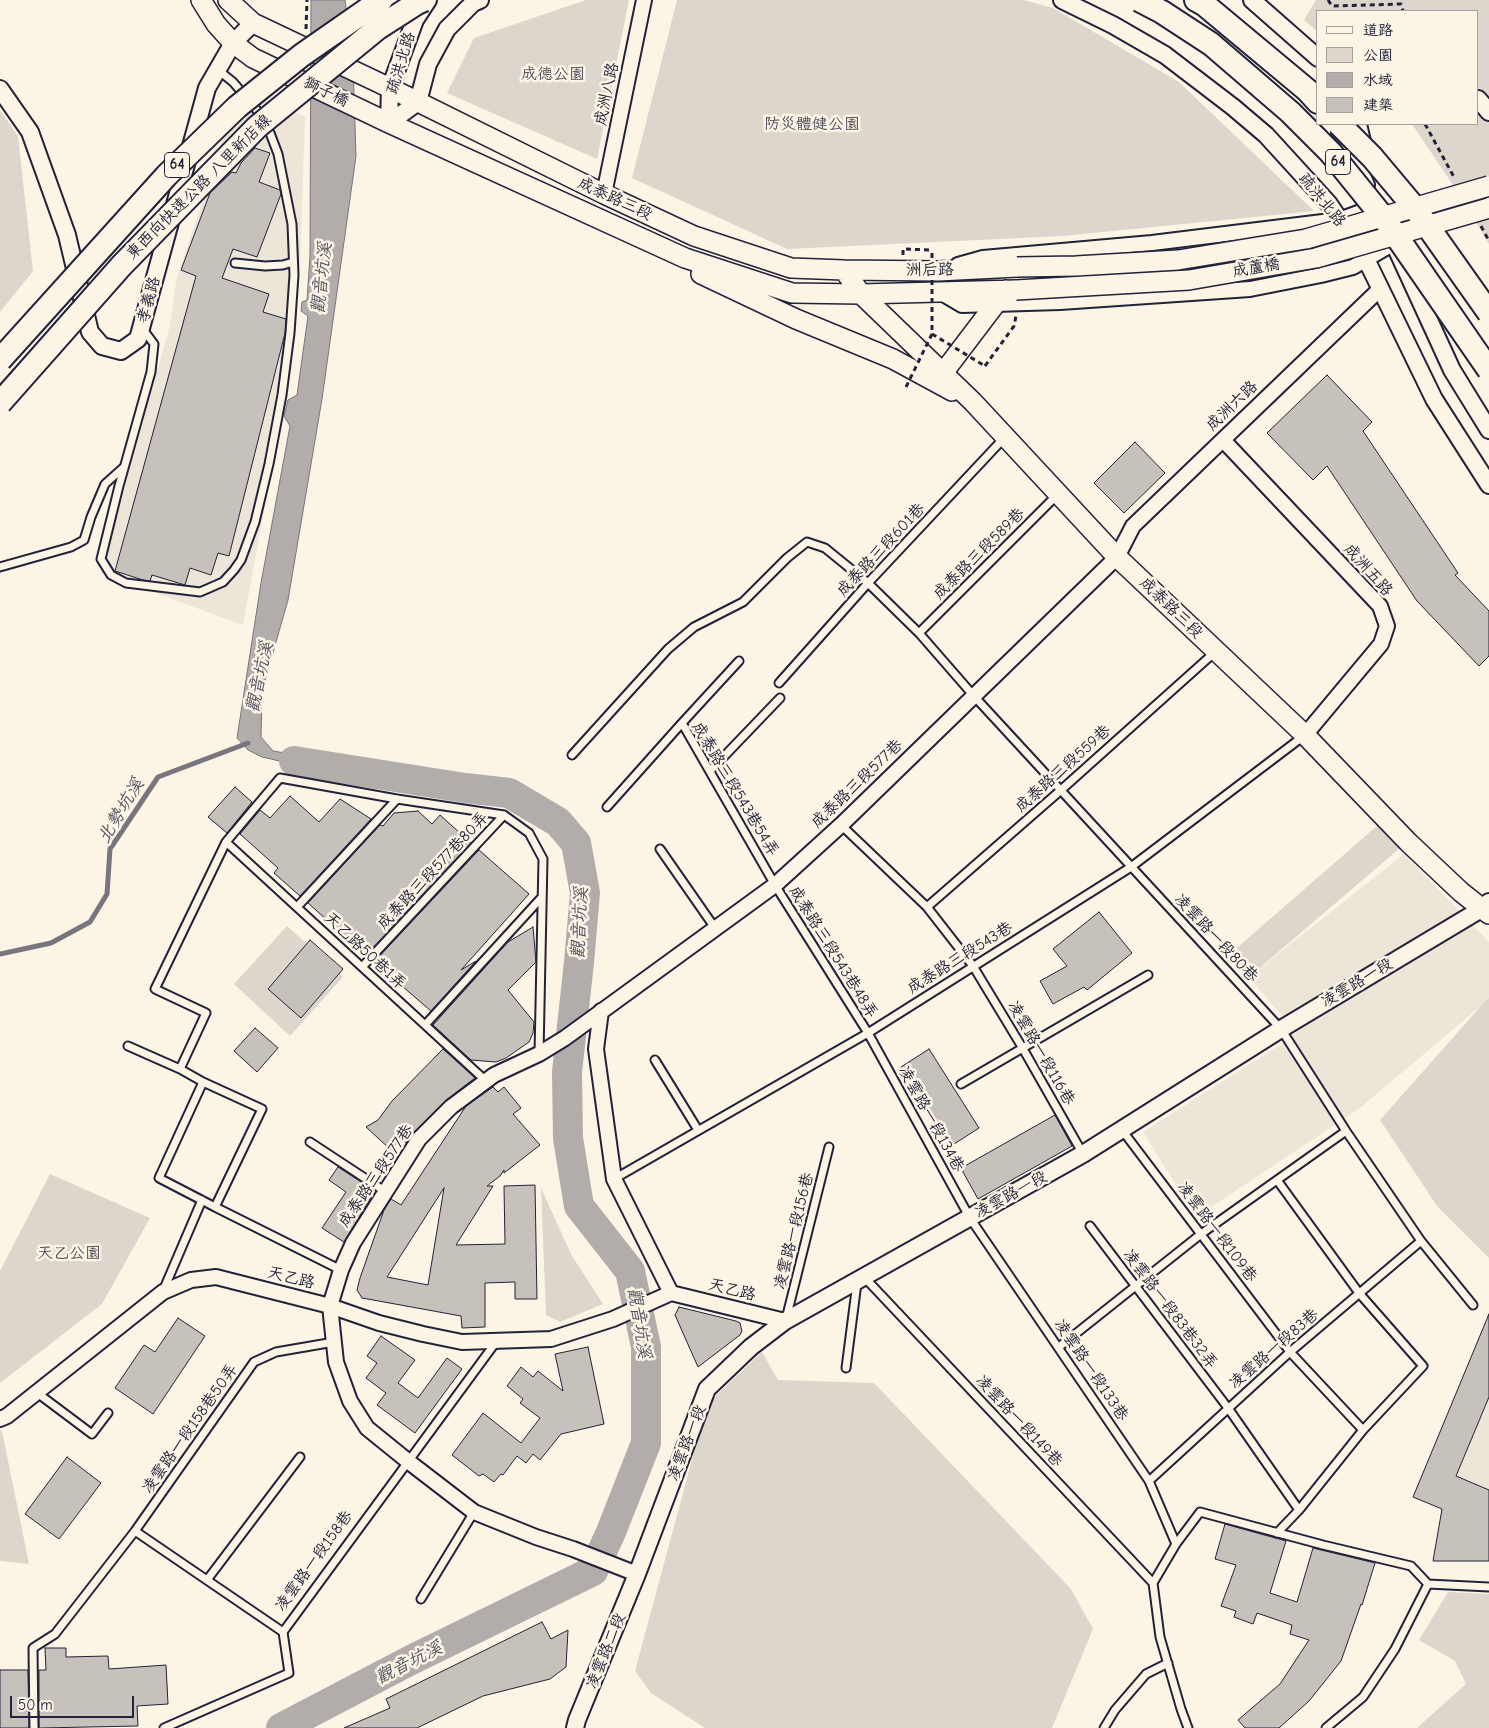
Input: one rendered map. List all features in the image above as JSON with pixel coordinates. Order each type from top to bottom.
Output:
[{"type":"highway","name":"東西向快速公路 八里新店線","points":[[0,403],[122,265],[257,127],[378,28],[417,3],[426,0]]},
{"type":"highway","name":"64","points":[[1139,0],[1162,12],[1211,44],[1290,112],[1331,153],[1386,221],[1489,370]]},
{"type":"highway","points":[[1196,0],[1212,11],[1316,99]]},
{"type":"highway","name":"東西向快速公路 八里新店線","points":[[0,360],[167,175],[236,107],[302,55],[384,4]]},
{"type":"highway","name":"64","points":[[1339,125],[1372,157],[1414,206],[1489,313]]},
{"type":"main road","points":[[201,0],[216,24],[233,43]]},
{"type":"main road","points":[[228,0],[252,22],[299,36]]},
{"type":"main road","name":"獅子橋","points":[[299,36],[372,78]]},
{"type":"main road","name":"獅子橋","points":[[233,43],[253,58],[367,112]]},
{"type":"main road","name":"成泰路三段","points":[[372,78],[604,194],[694,236],[791,268],[844,270],[861,294],[973,402],[1117,557],[1305,736],[1408,842],[1461,892],[1487,908]]},
{"type":"main road","name":"成泰路三段","points":[[367,112],[685,258],[792,294],[861,294]]},
{"type":"main road","name":"成蘆橋","points":[[1016,267],[1076,266],[1178,260],[1306,239],[1489,186]]},
{"type":"main road","name":"成蘆橋","points":[[1006,295],[1189,280],[1316,258],[1489,208]]},
{"type":"main road","points":[[619,229],[682,265],[796,319],[894,359],[973,402]]},
{"type":"main road","name":"洲后路","points":[[844,270],[938,270],[1016,267]]},
{"type":"main road","name":"洲后路","points":[[861,294],[939,292],[1006,295]]},
{"type":"main road","points":[[943,373],[1006,295]]},
{"type":"street","name":"疏洪北路","points":[[389,123],[390,88],[415,20],[426,0]]},
{"type":"street","name":"疏洪北路","points":[[389,123],[418,102],[428,64],[447,29],[473,3],[480,0]]},
{"type":"street","name":"成洲八路","points":[[604,194],[644,0]]},
{"type":"street","name":"疏洪北路","points":[[1062,0],[1113,25],[1165,55],[1266,135],[1329,204],[1366,259],[1434,399],[1489,486]]},
{"type":"street","points":[[1215,0],[1316,99]]},
{"type":"street","points":[[1252,0],[1316,56]]},
{"type":"street","name":"孝義路","points":[[0,89],[30,132],[67,235],[90,332],[102,346],[121,351],[138,339],[142,328],[207,88],[233,43],[252,22]]},
{"type":"street","points":[[1479,100],[1489,112]]},
{"type":"street","points":[[1338,125],[1356,167],[1377,206],[1452,370],[1489,430]]},
{"type":"street","points":[[1358,125],[1377,206]]},
{"type":"street","points":[[938,270],[984,258],[1152,243],[1339,220],[1377,206]]},
{"type":"street","points":[[1006,295],[1060,302],[1250,289],[1322,275],[1353,266],[1394,243]]},
{"type":"street","name":"成洲六路","points":[[1117,557],[1133,526],[1381,288]]},
{"type":"street","name":"成洲五路","points":[[1223,440],[1380,606],[1387,626],[1381,644],[1305,736]]},
{"type":"street","name":"成泰路三段577巷","points":[[409,1462],[367,1428],[350,1401],[336,1362],[330,1306],[341,1270],[353,1243],[419,1139],[451,1107],[494,1075],[540,1054],[565,1038],[775,885],[841,825],[1117,557]]},
{"type":"street","name":"凌雲路一段","points":[[637,1574],[707,1389],[751,1347],[785,1321],[1083,1154],[1281,1029],[1487,908]]},
{"type":"street","points":[[601,1011],[596,1049],[614,1179],[671,1293]]},
{"type":"street","name":"天乙路","points":[[0,1418],[7,1416],[162,1292],[190,1280],[216,1277],[330,1306],[379,1323],[462,1342],[551,1339],[613,1319],[671,1293],[785,1321]]},
{"type":"street","points":[[409,1462],[474,1512],[637,1574]]},
{"type":"street","name":"凌雲路二段","points":[[575,1728],[637,1574]]},
{"type":"lane","points":[[384,4],[415,20]]},
{"type":"lane","points":[[142,328],[154,344],[152,372],[124,467],[101,559],[111,575],[126,583],[200,592],[223,582],[234,570],[241,560],[255,522],[269,464],[282,395],[290,333],[294,275],[292,224],[278,154],[270,133],[256,109],[233,82],[217,68]]},
{"type":"lane","points":[[235,263],[265,266],[283,265],[293,262]]},
{"type":"lane","name":"成泰路三段601巷","points":[[779,683],[868,583],[1005,437]]},
{"type":"lane","points":[[0,567],[71,547],[84,540],[91,517],[105,484],[124,467]]},
{"type":"lane","name":"成泰路三段589巷","points":[[920,634],[1058,494]]},
{"type":"lane","name":"凌雲路一段80巷","points":[[572,755],[668,649],[694,627],[744,602],[787,558],[806,542],[825,548],[868,583],[920,634],[973,695],[1281,1029]]},
{"type":"lane","name":"成泰路三段559巷","points":[[927,907],[1216,651]]},
{"type":"lane","points":[[682,723],[739,661]]},
{"type":"lane","points":[[710,771],[780,698]]},
{"type":"lane","name":"成泰路三段543巷54弄","points":[[607,807],[682,723],[775,885]]},
{"type":"lane","name":"成泰路三段543巷","points":[[614,1179],[868,1033],[1131,867],[1305,736]]},
{"type":"lane","points":[[180,1069],[206,1013],[155,990],[226,842],[280,778],[397,799],[504,815],[529,833],[542,859],[540,1054]]},
{"type":"lane","points":[[297,907],[397,799]]},
{"type":"lane","name":"成泰路三段577巷80弄","points":[[362,967],[504,815]]},
{"type":"lane","name":"凌雲路一段116巷","points":[[841,825],[927,907],[973,966],[1083,1154]]},
{"type":"lane","name":"天乙路50巷1弄","points":[[226,842],[486,1081]]},
{"type":"lane","points":[[660,849],[715,928]]},
{"type":"lane","name":"成泰路三段543巷48弄","points":[[775,885],[868,1033]]},
{"type":"lane","points":[[425,1025],[542,897]]},
{"type":"lane","points":[[961,1084],[1148,975]]},
{"type":"lane","points":[[1281,1029],[1346,1131],[1421,1241],[1473,1305]]},
{"type":"lane","name":"凌雲路一段134巷","points":[[868,1033],[970,1218]]},
{"type":"lane","points":[[128,1046],[262,1109],[215,1207]]},
{"type":"lane","points":[[655,1060],[698,1130]]},
{"type":"lane","points":[[203,1082],[159,1178],[341,1270]]},
{"type":"lane","name":"凌雲路一段109巷","points":[[1122,1129],[1290,1352],[1364,1430]]},
{"type":"lane","points":[[1059,1348],[1201,1234],[1346,1131]]},
{"type":"lane","points":[[310,1142],[387,1192]]},
{"type":"lane","name":"凌雲路一段156巷","points":[[785,1321],[829,1147]]},
{"type":"lane","points":[[1276,1180],[1359,1293],[1424,1366],[1364,1430],[1299,1510],[1277,1533]]},
{"type":"lane","points":[[162,1292],[202,1200]]},
{"type":"lane","name":"凌雲路一段133巷","points":[[970,1218],[1149,1481],[1176,1544]]},
{"type":"lane","name":"凌雲路一段83巷32弄","points":[[1090,1226],[1228,1408],[1299,1510]]},
{"type":"lane","name":"凌雲路一段83巷","points":[[1149,1481],[1290,1352],[1421,1241]]},
{"type":"lane","points":[[846,1368],[861,1280]]},
{"type":"lane","name":"凌雲路一段149巷","points":[[861,1280],[1153,1583]]},
{"type":"lane","name":"凌雲路一段158巷","points":[[135,1531],[283,1632],[497,1340]]},
{"type":"lane","name":"凌雲路一段158巷50弄","points":[[34,1728],[33,1648],[55,1634],[135,1531],[254,1362],[276,1352],[334,1342]]},
{"type":"lane","points":[[36,1392],[92,1434],[108,1414]]},
{"type":"lane","points":[[207,1580],[300,1457]]},
{"type":"lane","points":[[421,1599],[474,1512]]},
{"type":"lane","points":[[1188,1728],[1160,1637],[1153,1583],[1176,1544],[1200,1512],[1411,1566],[1428,1584],[1489,1587]]},
{"type":"lane","points":[[1326,1728],[1363,1697],[1395,1649],[1428,1584]]},
{"type":"lane","points":[[164,1728],[289,1673],[283,1632]]},
{"type":"lane","points":[[1104,1728],[1115,1710],[1146,1674],[1168,1663]]},
{"type":"path","points":[[299,36],[307,0]]},
{"type":"path","points":[[1328,0],[1332,6],[1401,4],[1404,10]]},
{"type":"path","points":[[903,249],[932,250],[932,334],[906,387]]},
{"type":"path","points":[[932,334],[985,366],[1014,326]]},
{"type":"shaded area","points":[[239,90],[305,116],[300,266],[291,364],[243,625],[101,573],[170,325],[176,281]]},
{"type":"shaded area","points":[[1404,854],[1489,942],[1489,999],[1360,1108],[1196,1217],[1143,1132],[1297,1034],[1249,977]]},
{"type":"shaded area","points":[[1489,1313],[1489,1561],[1433,1561],[1442,1509],[1413,1497]]},
{"type":"green space","name":"成德公園","points":[[586,0],[629,0],[597,159],[447,93],[474,38]]},
{"type":"green space","name":"防災體健公園","points":[[677,0],[1023,0],[1053,8],[1179,82],[1314,211],[1063,236],[787,249],[632,178]]},
{"type":"green space","points":[[1316,0],[1489,0],[1489,244],[1459,194],[1413,125],[1479,125],[1479,10],[1316,10],[1316,30],[1304,20]]},
{"type":"green space","points":[[0,110],[18,136],[33,271],[0,312]]},
{"type":"green space","points":[[1378,825],[1400,848],[1249,977],[1230,954]]},
{"type":"green space","points":[[287,926],[343,977],[290,1036],[234,984]]},
{"type":"green space","points":[[1488,998],[1489,1258],[1437,1206],[1380,1120]]},
{"type":"green space","name":"天乙公園","points":[[50,1174],[150,1218],[102,1304],[0,1383],[0,1271]]},
{"type":"green space","points":[[541,1188],[572,1256],[603,1304],[560,1322],[546,1315]]},
{"type":"green space","points":[[762,1352],[778,1380],[874,1383],[1071,1589],[1093,1629],[1052,1728],[705,1728],[651,1693],[635,1671],[707,1404]]},
{"type":"green space","points":[[0,1430],[2,1431],[29,1564],[0,1561]]},
{"type":"green space","points":[[1448,1592],[1489,1594],[1489,1728],[1417,1728],[1466,1684],[1455,1661],[1419,1640]]},
{"type":"water","points":[[311,0],[345,0],[353,62],[356,156],[322,399],[288,600],[262,691],[261,737],[273,751],[333,761],[337,774],[262,757],[248,750],[237,738],[261,583],[290,426],[284,416],[288,400],[297,395],[308,316],[301,311],[302,302],[307,300],[310,256]]},
{"type":"building","points":[[255,148],[270,153],[259,182],[280,190],[281,194],[257,257],[233,249],[222,278],[269,294],[263,312],[286,319],[285,333],[229,556],[218,553],[211,575],[190,568],[185,585],[152,575],[150,581],[143,580],[115,571],[196,276],[181,270],[210,193],[232,172],[236,173],[241,163]]},
{"type":"building","points":[[1327,375],[1372,422],[1363,431],[1458,573],[1455,575],[1489,611],[1489,656],[1479,666],[1417,601],[1327,466],[1313,480],[1267,433]]},
{"type":"building","points":[[1135,442],[1165,473],[1124,513],[1094,483]]},
{"type":"building","points":[[235,787],[252,802],[227,833],[208,817]]},
{"type":"building","points":[[290,796],[319,822],[340,799],[371,819],[300,896],[274,873],[278,868],[240,834],[260,810],[270,818]]},
{"type":"building","points":[[418,811],[432,824],[440,815],[471,843],[366,955],[308,903],[380,825],[383,826],[394,813]]},
{"type":"building","points":[[479,850],[529,894],[461,970],[476,961],[431,1011],[374,962]]},
{"type":"building","points":[[1099,912],[1132,953],[1087,990],[1084,987],[1053,1004],[1040,981],[1067,966],[1053,949]]},
{"type":"building","points":[[533,927],[536,962],[508,990],[534,1022],[533,1033],[529,1042],[506,1058],[496,1062],[471,1060],[433,1025],[508,942]]},
{"type":"building","points":[[310,940],[343,969],[301,1018],[268,989]]},
{"type":"building","points":[[255,1028],[278,1048],[257,1072],[234,1051]]},
{"type":"building","points":[[443,1049],[475,1078],[445,1101],[413,1133],[406,1143],[399,1139],[391,1150],[366,1127],[378,1120],[392,1101]]},
{"type":"building","points":[[929,1049],[979,1128],[951,1146],[901,1067]]},
{"type":"building","points":[[493,1087],[498,1092],[504,1087],[521,1108],[513,1114],[540,1145],[504,1173],[504,1170],[500,1176],[487,1186],[493,1186],[456,1245],[505,1244],[504,1186],[535,1185],[537,1299],[515,1299],[515,1282],[485,1283],[485,1327],[462,1328],[461,1316],[362,1298],[357,1290],[384,1210],[391,1199],[401,1205],[466,1106]],"holes":[[[444,1188],[428,1285],[387,1277]]]},
{"type":"building","points":[[1055,1115],[1072,1146],[978,1199],[963,1172],[963,1167]]},
{"type":"building","points":[[338,1167],[375,1191],[344,1242],[322,1228],[346,1192],[329,1180]]},
{"type":"building","points":[[679,1307],[736,1321],[740,1323],[742,1331],[740,1335],[698,1367],[675,1315]]},
{"type":"building","points":[[1489,1314],[1489,1397],[1456,1476],[1489,1490],[1489,1561],[1433,1561],[1442,1509],[1413,1497]]},
{"type":"building","points":[[178,1318],[205,1336],[153,1414],[115,1388],[144,1345],[155,1352]]},
{"type":"building","points":[[381,1336],[415,1360],[398,1383],[418,1398],[447,1358],[462,1369],[415,1433],[377,1405],[386,1393],[366,1378],[377,1363],[367,1356]]},
{"type":"building","points":[[588,1347],[604,1424],[561,1434],[540,1460],[533,1454],[526,1463],[517,1456],[503,1475],[501,1474],[494,1482],[483,1474],[479,1476],[452,1455],[483,1413],[521,1443],[540,1418],[520,1403],[523,1399],[507,1386],[521,1367],[533,1377],[538,1371],[563,1391],[555,1354]]},
{"type":"building","points":[[67,1457],[101,1483],[59,1539],[25,1514]]},
{"type":"building","points":[[1225,1524],[1286,1541],[1270,1593],[1297,1602],[1313,1548],[1375,1563],[1341,1661],[1309,1701],[1279,1728],[1245,1728],[1238,1720],[1280,1684],[1309,1640],[1290,1634],[1292,1625],[1257,1613],[1253,1624],[1234,1617],[1236,1611],[1221,1606],[1236,1565],[1215,1559]]},
{"type":"building","points":[[542,1622],[551,1639],[568,1630],[566,1667],[550,1679],[483,1696],[417,1728],[344,1728],[390,1708],[386,1699]]},
{"type":"building","points":[[45,1648],[66,1648],[66,1657],[108,1656],[109,1669],[166,1665],[168,1704],[137,1706],[138,1726],[39,1728],[39,1670],[46,1670]]},
{"type":"building","points":[[0,1670],[28,1670],[29,1728],[0,1728]]},
{"type":"waterway","name":"北勢坑溪","points":[[0,954],[51,943],[90,922],[107,894],[110,849],[158,777],[248,743]]},
{"type":"waterway","name":"觀音坑溪","points":[[281,1728],[411,1660],[593,1571],[611,1532],[646,1443],[646,1347],[630,1271],[579,1206],[568,1138],[567,1072],[585,893],[576,843],[558,822],[509,793],[465,788],[294,761]]}]
